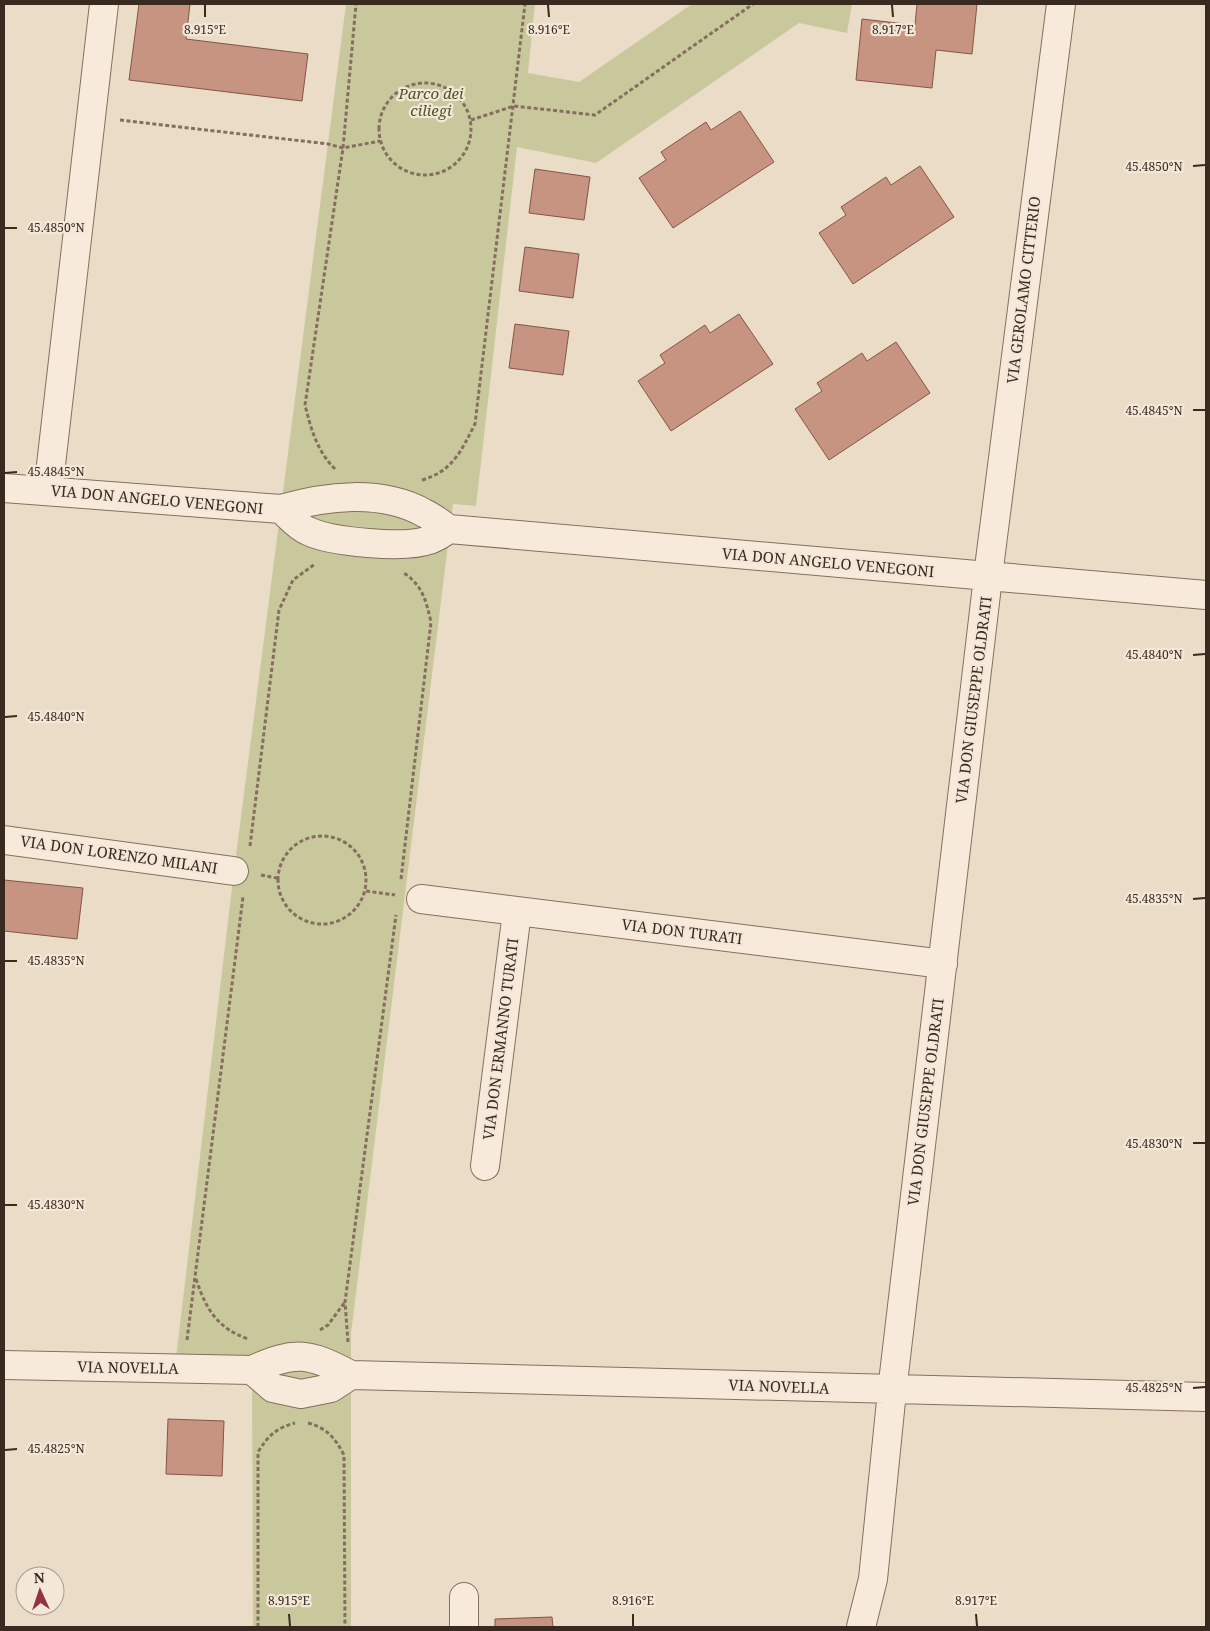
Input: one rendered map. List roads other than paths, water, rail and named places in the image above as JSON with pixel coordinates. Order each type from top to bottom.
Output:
[{"type":"street","points":[[48,491],[104,4]]},
{"type":"street","name":"VIA GEROLAMO CITTERIO","points":[[988,576],[1061,4]]},
{"type":"street","name":"VIA DON ANGELO VENEGONI","points":[[4,488],[281,510],[312,500],[373,498],[422,512],[450,530],[1206,595]]},
{"type":"street","name":"VIA DON ANGELO VENEGONI","points":[[281,510],[307,531],[363,542],[396,544],[428,541],[450,530]]},
{"type":"street","name":"VIA DON GIUSEPPE OLDRATI","points":[[861,1627],[873,1579],[892,1391],[988,576]]},
{"type":"street","name":"VIA DON LORENZO MILANI","points":[[4,840],[242,873]]},
{"type":"street","name":"VIA DON TURATI","points":[[406,897],[943,964]]},
{"type":"street","name":"VIA DON ERMANNO TURATI","points":[[485,1166],[517,912]]},
{"type":"street","name":"VIA NOVELLA","points":[[4,1365],[252,1370],[275,1359],[301,1355],[323,1360],[351,1376],[892,1391],[1206,1397]]},
{"type":"street","points":[[252,1370],[273,1388],[301,1394],[331,1388],[351,1376]]},
{"type":"street","points":[[464,1597],[464,1627]]},
{"type":"park label","name":"Parco dei ciliegi","points":[[431,102]]}]
